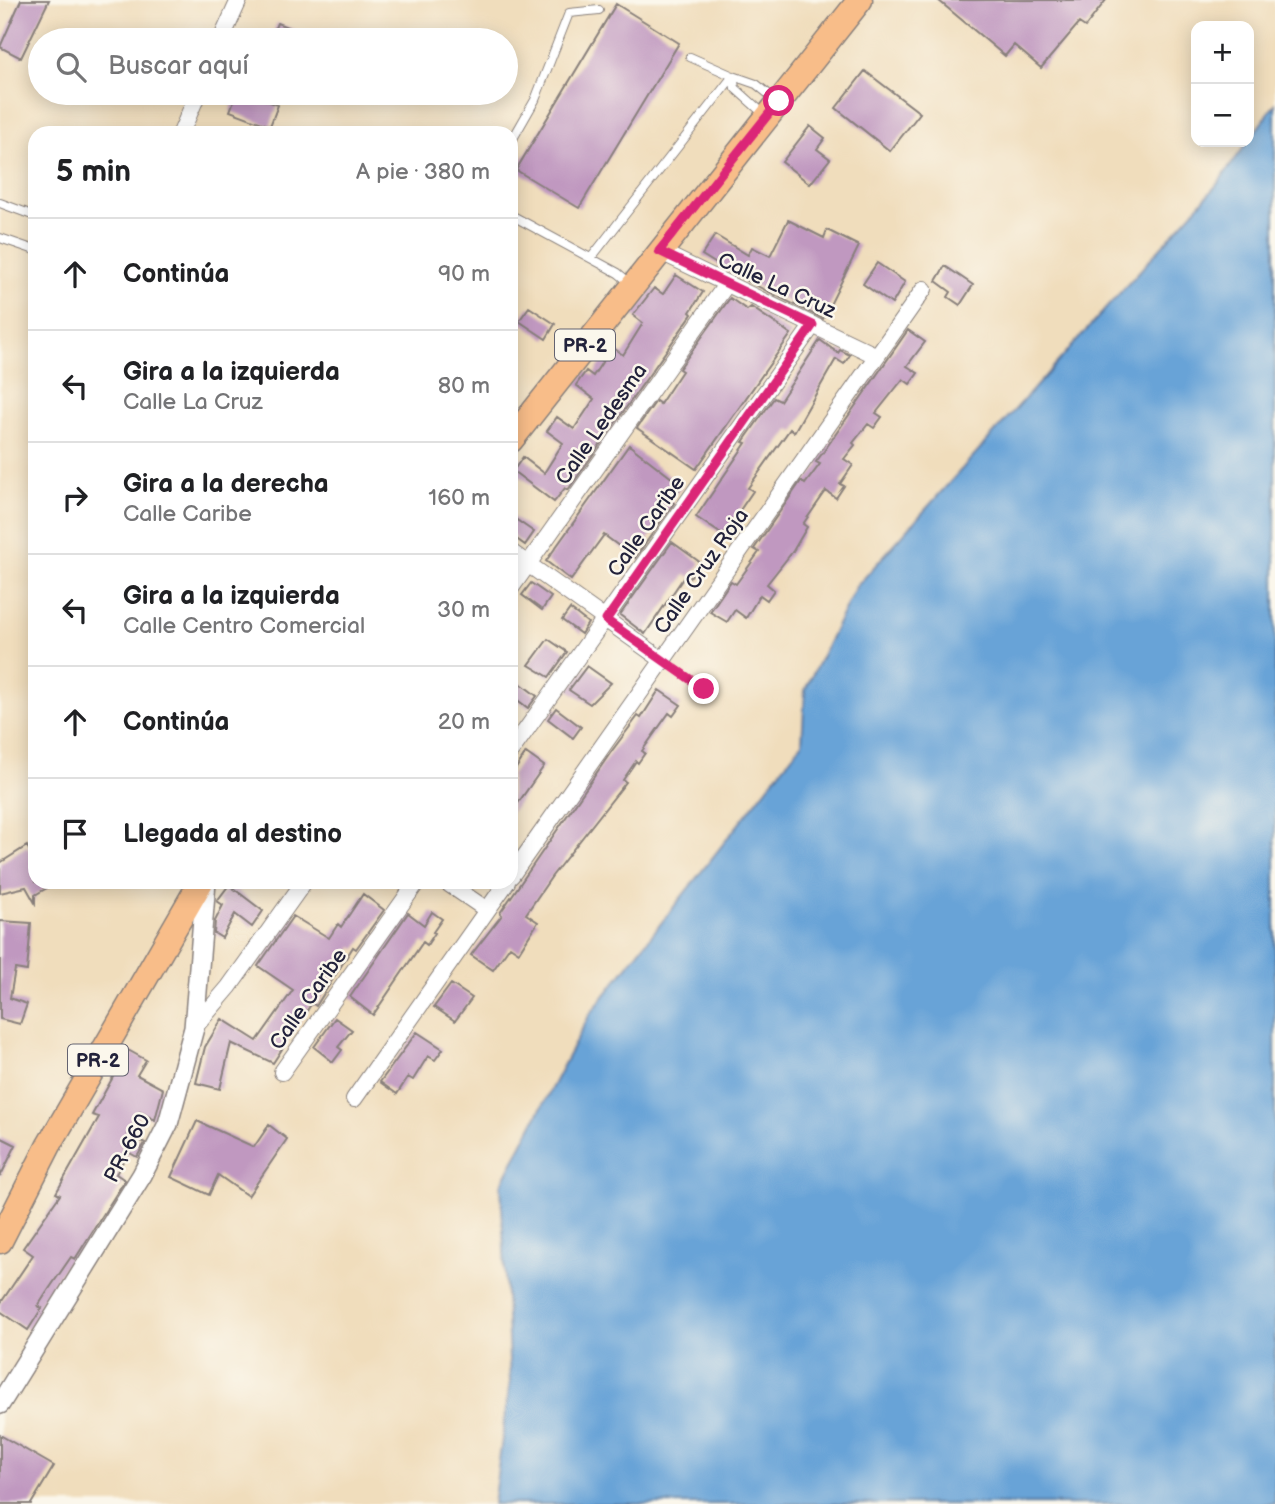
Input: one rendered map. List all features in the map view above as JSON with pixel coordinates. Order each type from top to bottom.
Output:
[{"type":"main road","name":"PR-2","points":[[518,431],[860,0]]},
{"type":"main road","name":"PR-2","points":[[0,1241],[49,1145],[197,889]]},
{"type":"street","points":[[226,28],[239,0]]},
{"type":"street","points":[[184,126],[193,105]]},
{"type":"street","name":"Calle La Cruz","points":[[659,251],[877,356]]},
{"type":"street","name":"Calle Ledesma","points":[[518,578],[726,285]]},
{"type":"street","name":"Calle Cruz Roja","points":[[518,866],[924,289]]},
{"type":"street","name":"Calle Caribe","points":[[518,741],[813,325]]},
{"type":"street","points":[[518,557],[664,662]]},
{"type":"street","name":"PR-660","points":[[0,1404],[142,1175],[168,1124],[194,1028],[205,889]]},
{"type":"street","points":[[194,1028],[229,987],[299,889]]},
{"type":"street","name":"Calle Caribe","points":[[282,1072],[412,889]]},
{"type":"street","points":[[456,889],[487,910]]},
{"type":"street","points":[[354,1099],[502,889]]},
{"type":"lane","points":[[518,130],[535,100],[569,13],[599,10]]},
{"type":"lane","points":[[690,57],[756,84],[773,109]]},
{"type":"lane","points":[[733,76],[735,89],[773,109]]},
{"type":"lane","points":[[590,258],[733,76]]},
{"type":"lane","points":[[0,203],[28,213]]},
{"type":"lane","points":[[518,219],[590,258],[632,285]]},
{"type":"lane","points":[[0,237],[28,247]]},
{"type":"path","points":[[664,662],[704,689]]},
{"type":"water","points":[[1275,104],[1275,1504],[493,1504],[510,1382],[501,1185],[590,1014],[802,743],[805,690],[855,588],[1215,187],[1244,147],[1254,147],[1254,133]]},
{"type":"building","points":[[21,0],[49,0],[35,28],[28,28],[28,44],[21,58],[0,47]]},
{"type":"building","points":[[938,0],[1106,0],[1085,27],[1079,23],[1041,68],[1014,45],[1005,56]]},
{"type":"building","points":[[616,4],[679,43],[579,208],[518,171],[518,167]]},
{"type":"building","points":[[277,23],[290,28],[275,28]]},
{"type":"building","points":[[865,71],[920,113],[890,151],[836,108]]},
{"type":"building","points":[[232,105],[278,105],[270,126],[230,111]]},
{"type":"building","points":[[810,126],[825,138],[817,149],[830,159],[810,184],[782,162]]},
{"type":"building","points":[[788,220],[824,238],[827,230],[859,246],[823,319],[731,273],[702,255],[715,235],[748,255],[752,247],[770,256]]},
{"type":"building","points":[[877,263],[905,282],[892,304],[863,284]]},
{"type":"building","points":[[945,266],[973,285],[960,305],[948,297],[951,292],[936,281]]},
{"type":"building","points":[[676,275],[703,292],[690,312],[692,314],[568,490],[565,488],[554,502],[518,475],[518,464],[523,457],[544,473],[563,443],[547,431],[557,417],[574,429],[594,399],[576,385],[586,371],[593,376],[612,347],[623,355],[643,323],[633,315],[654,288],[663,294]]},
{"type":"building","points":[[730,298],[747,310],[751,307],[791,334],[696,469],[637,428],[656,401],[660,404],[682,371],[679,369]]},
{"type":"building","points":[[529,307],[555,324],[546,339],[519,321]]},
{"type":"building","points":[[908,330],[925,342],[907,366],[918,373],[910,384],[903,379],[876,413],[882,417],[874,428],[868,424],[853,443],[855,445],[844,459],[853,465],[840,484],[844,486],[836,498],[826,491],[803,524],[807,527],[793,551],[767,584],[774,590],[767,600],[760,595],[746,618],[735,610],[727,622],[710,612],[731,581],[736,584],[759,552],[754,549],[801,481],[805,484],[820,464],[816,462]]},
{"type":"building","points":[[820,340],[838,353],[840,350],[850,355],[844,364],[836,359],[794,432],[790,429],[748,488],[753,491],[723,535],[696,517],[746,443],[743,442],[774,398],[780,401]]},
{"type":"building","points":[[629,445],[682,486],[670,501],[674,503],[635,558],[604,535],[571,580],[546,561]]},
{"type":"building","points":[[518,521],[534,532],[525,545],[518,540]]},
{"type":"building","points":[[672,542],[701,563],[690,577],[686,574],[645,634],[620,615]]},
{"type":"building","points":[[531,583],[551,597],[542,610],[522,595]]},
{"type":"building","points":[[570,609],[588,623],[581,634],[562,620]]},
{"type":"building","points":[[548,639],[567,652],[549,677],[529,665]]},
{"type":"building","points":[[587,666],[611,683],[590,704],[569,690]]},
{"type":"building","points":[[518,682],[537,696],[528,708],[518,700]]},
{"type":"building","points":[[659,690],[681,705],[673,716],[669,713],[642,751],[645,753],[623,780],[626,782],[552,876],[526,914],[538,922],[519,952],[510,946],[493,970],[471,955],[502,915],[500,913],[611,752],[638,716],[641,718]]},
{"type":"building","points":[[556,708],[581,727],[573,738],[548,719]]},
{"type":"building","points":[[526,753],[544,766],[518,803],[518,765]]},
{"type":"building","points":[[27,846],[28,889],[45,889],[35,895],[35,903],[26,887],[0,893],[0,863]]},
{"type":"building","points":[[226,889],[234,889],[263,911],[252,927],[235,914],[222,938],[214,933],[215,921],[223,905],[217,901]]},
{"type":"building","points":[[363,894],[384,910],[356,949],[353,947],[316,1006],[312,1003],[273,1063],[231,1043],[220,1089],[196,1083],[205,1047],[222,1019],[257,1041],[293,990],[258,966],[293,916],[329,938],[338,924],[341,927]]},
{"type":"building","points":[[432,912],[442,919],[433,932],[435,933],[427,945],[423,942],[373,1015],[350,997],[408,913],[424,925]]},
{"type":"building","points":[[0,921],[31,923],[27,971],[15,969],[10,998],[27,1004],[20,1024],[0,1019]]},
{"type":"building","points":[[451,984],[472,998],[455,1021],[434,1007]]},
{"type":"building","points":[[335,1018],[352,1030],[338,1047],[342,1050],[333,1062],[314,1047]]},
{"type":"building","points":[[417,1032],[443,1049],[435,1060],[428,1056],[413,1080],[408,1077],[397,1094],[380,1082]]},
{"type":"building","points":[[128,1050],[146,1060],[137,1075],[163,1089],[155,1120],[140,1112],[128,1134],[145,1143],[137,1157],[128,1152],[116,1174],[125,1180],[75,1259],[71,1257],[38,1306],[42,1308],[28,1330],[0,1311],[0,1304],[33,1255],[23,1248],[60,1195],[56,1193],[99,1117],[92,1115]]},
{"type":"building","points":[[197,1121],[254,1147],[269,1125],[287,1139],[248,1196],[218,1175],[209,1195],[171,1177]]},
{"type":"building","points":[[0,1137],[16,1145],[0,1177]]},
{"type":"building","points":[[0,1435],[54,1466],[31,1504],[0,1504]]},
{"type":"route","points":[[704,689],[606,620],[813,325],[659,251],[779,101]]}]
